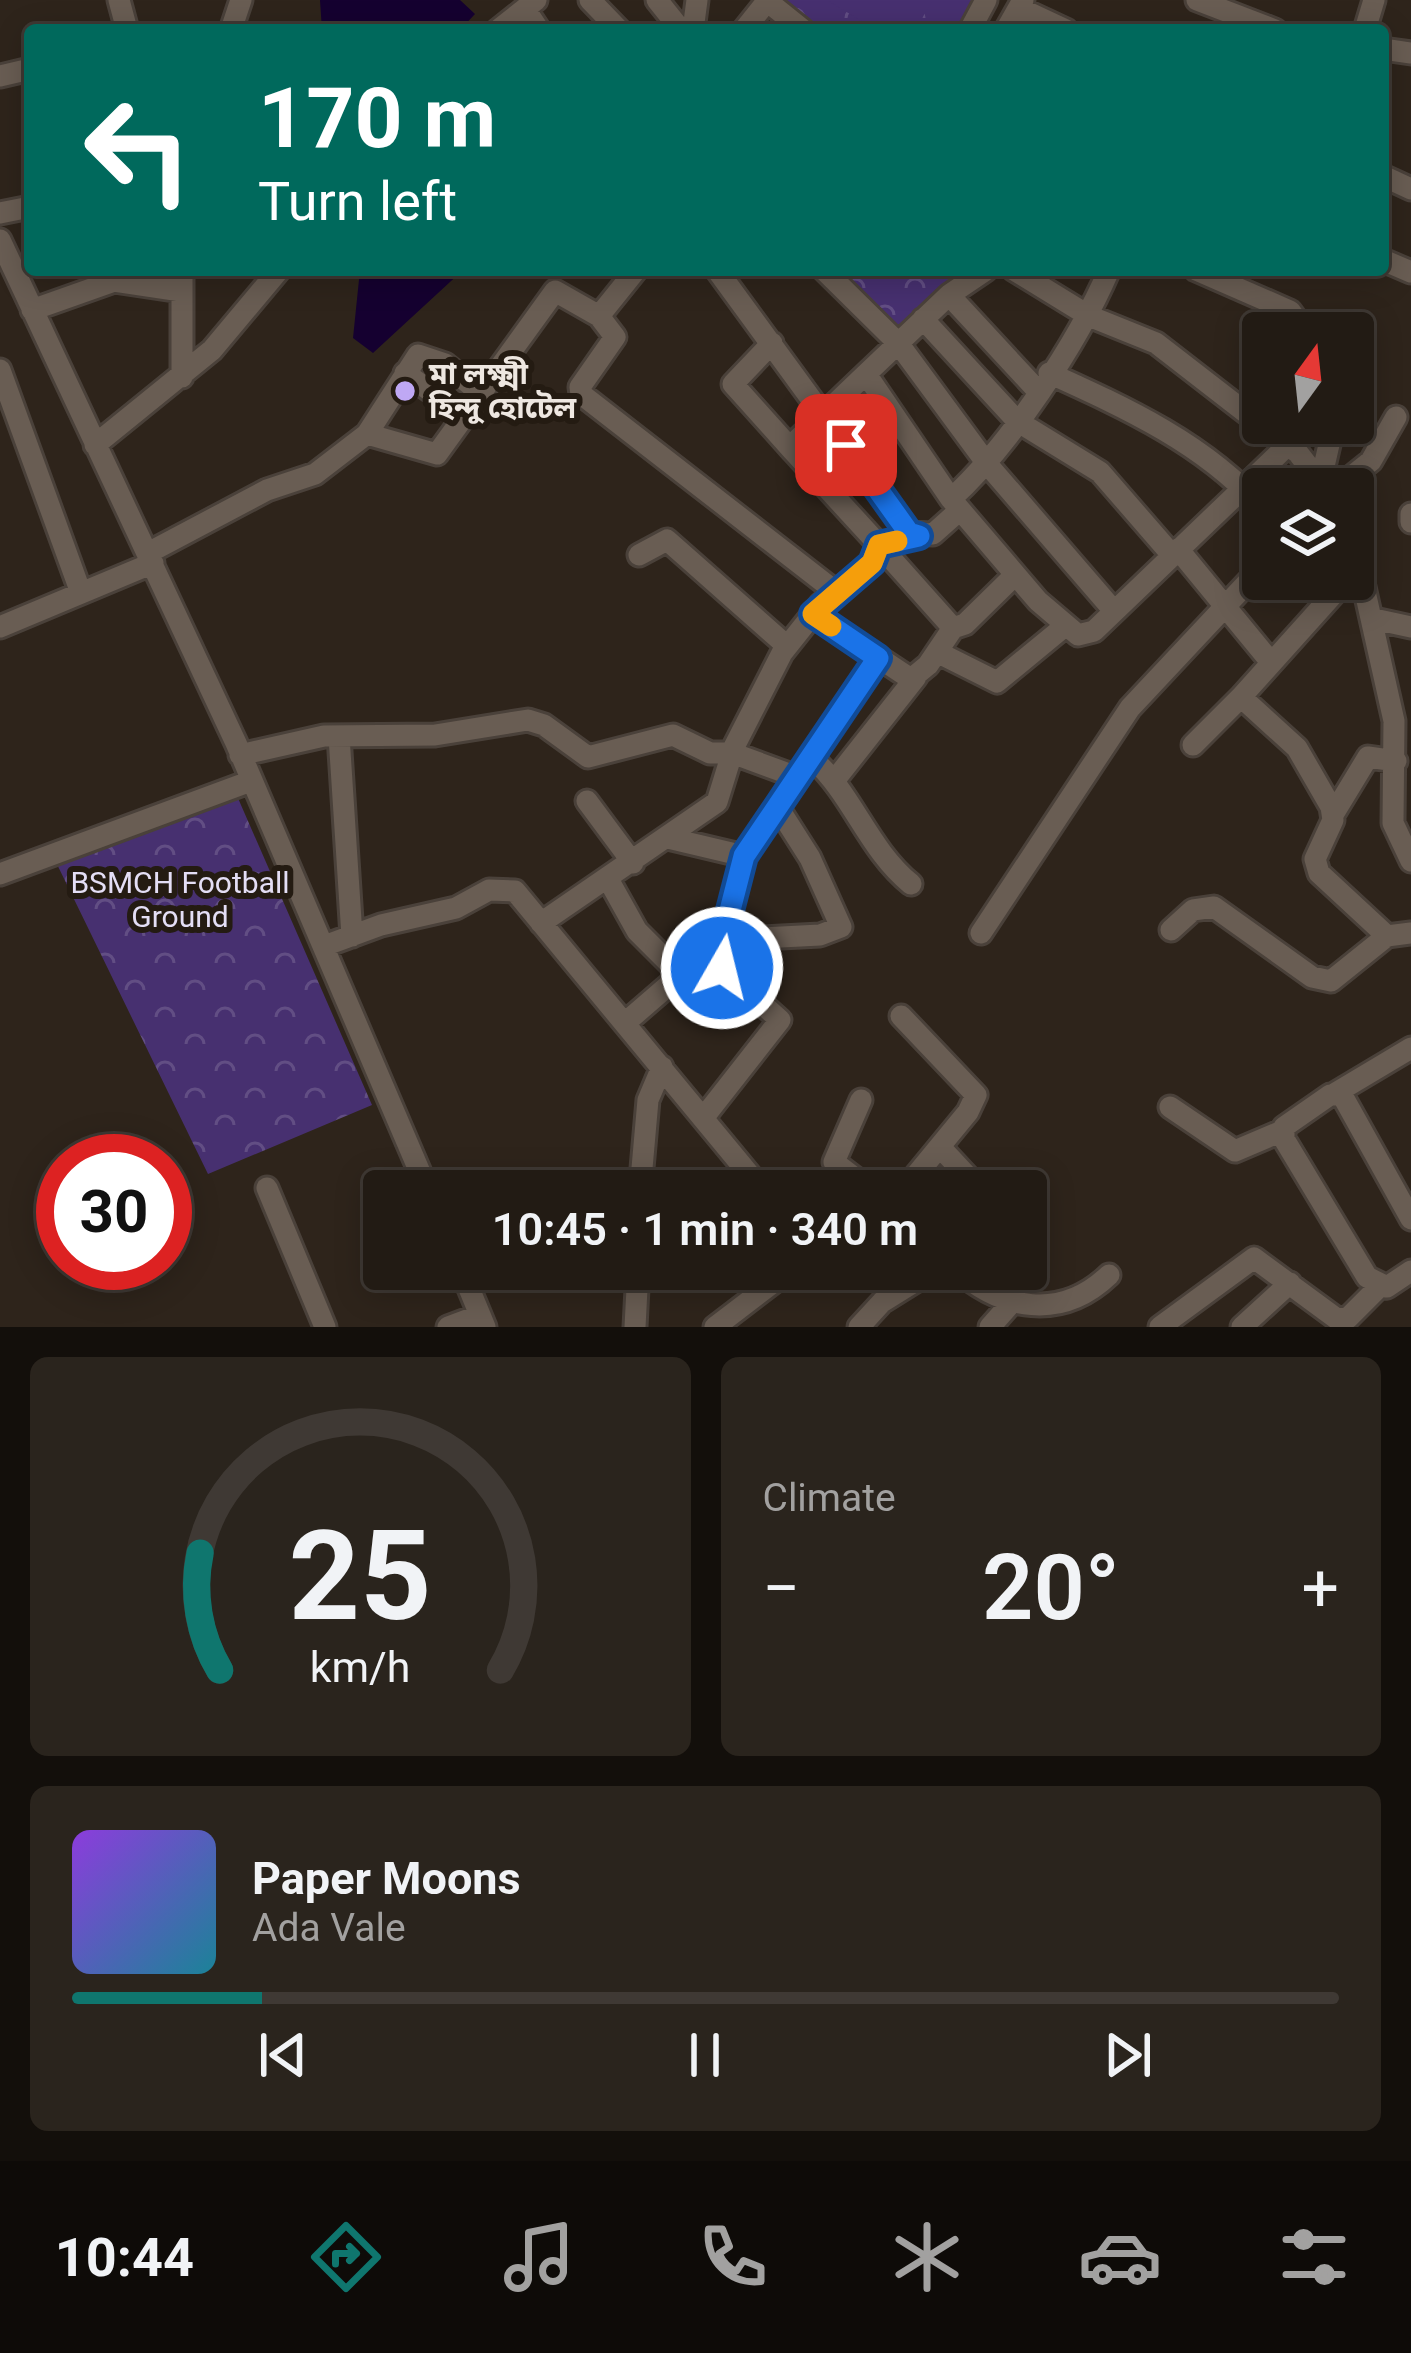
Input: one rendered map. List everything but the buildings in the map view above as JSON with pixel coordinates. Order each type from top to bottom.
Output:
[{"type":"street","points":[[590,0],[613,24]]},
{"type":"street","points":[[656,0],[676,24]]},
{"type":"street","points":[[749,24],[768,0],[795,24]]},
{"type":"street","points":[[1197,0],[1220,14],[1254,24]]},
{"type":"street","points":[[505,24],[530,4]]},
{"type":"street","points":[[1021,4],[1056,24]]},
{"type":"street","points":[[0,240],[240,755],[419,1170]]},
{"type":"street","points":[[32,310],[111,276],[182,280],[182,376]]},
{"type":"street","points":[[95,446],[231,331],[274,276]]},
{"type":"street","points":[[599,316],[631,276]]},
{"type":"street","points":[[722,276],[909,533],[919,536]]},
{"type":"street","points":[[830,276],[898,343],[988,465],[1114,611]]},
{"type":"street","points":[[793,451],[798,439],[923,319],[977,276]]},
{"type":"street","points":[[1024,276],[1089,316],[1156,343],[1288,446],[1326,489],[1322,476],[1329,444]]},
{"type":"street","points":[[879,545],[933,534],[988,465],[1089,316],[1106,276]]},
{"type":"street","points":[[1210,276],[1291,312]]},
{"type":"street","points":[[368,434],[430,455],[442,451],[555,291],[599,316],[615,337],[580,387],[581,394],[836,592]]},
{"type":"street","points":[[949,296],[1042,381],[1149,420],[1242,487]]},
{"type":"street","points":[[923,319],[1017,421],[1100,472],[1270,661]]},
{"type":"street","points":[[772,343],[733,384],[953,628]]},
{"type":"street","points":[[0,627],[151,558],[267,490],[315,475],[368,434],[418,355],[427,355],[483,395]]},
{"type":"street","points":[[0,370],[81,593]]},
{"type":"street","points":[[405,373],[467,417]]},
{"type":"street","points":[[866,374],[956,504],[1015,575],[1065,626],[1087,635],[1242,490]]},
{"type":"street","points":[[1362,468],[1396,417]]},
{"type":"street","points":[[1265,468],[1288,446]]},
{"type":"street","points":[[639,555],[667,540],[787,646]]},
{"type":"street","points":[[720,824],[720,797],[732,753],[787,646],[813,614],[872,563],[879,545]]},
{"type":"street","points":[[835,781],[953,628],[964,624],[1015,575]]},
{"type":"street","points":[[981,933],[1130,707],[1242,588]]},
{"type":"street","points":[[1193,745],[1324,600]]},
{"type":"street","points":[[1360,600],[1374,620],[1394,721],[1393,823],[1411,861]]},
{"type":"street","points":[[813,614],[905,677],[916,677]]},
{"type":"street","points":[[1374,620],[1411,627]]},
{"type":"street","points":[[937,652],[997,682],[1065,626]]},
{"type":"street","points":[[704,1117],[780,1021],[722,968],[721,947],[744,856],[878,658]]},
{"type":"street","points":[[1240,698],[1297,748],[1334,813]]},
{"type":"street","points":[[240,755],[339,736],[435,735],[528,720],[544,725],[588,757],[666,735],[796,777]]},
{"type":"street","points":[[339,736],[352,936]]},
{"type":"street","points":[[1387,937],[1314,872],[1334,813],[1368,757],[1396,761]]},
{"type":"street","points":[[813,759],[835,781],[883,858],[911,884]]},
{"type":"street","points":[[0,874],[251,782]]},
{"type":"street","points":[[541,923],[720,797]]},
{"type":"street","points":[[587,801],[633,862]]},
{"type":"street","points":[[625,1024],[721,947],[841,927],[809,858],[777,806]]},
{"type":"street","points":[[668,838],[744,856]]},
{"type":"street","points":[[608,879],[637,931],[681,975]]},
{"type":"street","points":[[324,946],[447,910],[498,888],[515,892],[746,1170]]},
{"type":"street","points":[[1171,930],[1192,910],[1214,907],[1312,976],[1331,981],[1387,937],[1411,933]]},
{"type":"street","points":[[901,1016],[976,1095],[921,1170]]},
{"type":"street","points":[[1170,1107],[1235,1151],[1282,1131],[1411,1048]]},
{"type":"street","points":[[642,1170],[648,1100],[662,1067]]},
{"type":"street","points":[[1334,1094],[1345,1100],[1411,1219]]},
{"type":"street","points":[[844,1170],[834,1162],[861,1100]]},
{"type":"street","points":[[1282,1131],[1367,1277],[1379,1287]]},
{"type":"street","points":[[940,1147],[961,1170]]},
{"type":"street","points":[[267,1188],[325,1327]]},
{"type":"street","points":[[1160,1327],[1254,1258],[1342,1320],[1379,1287],[1411,1271]]},
{"type":"street","points":[[981,1290],[989,1297],[1024,1302],[1079,1298],[1109,1275]]},
{"type":"street","points":[[1242,1327],[1291,1283]]},
{"type":"street","points":[[448,1327],[483,1321],[469,1290]]},
{"type":"street","points":[[635,1327],[637,1290]]},
{"type":"street","points":[[715,1327],[763,1290]]},
{"type":"street","points":[[859,1327],[882,1302],[901,1290]]},
{"type":"street","points":[[990,1327],[1024,1302]]},
{"type":"street","points":[[1024,1302],[1038,1327]]},
{"type":"green space","points":[[775,0],[979,0],[968,24],[804,24]]},
{"type":"green space","points":[[827,0],[933,0],[919,24],[866,24]]},
{"type":"green space","points":[[824,276],[972,276],[898,343]]},
{"type":"green space","name":"BSMCH Football Ground","points":[[214,782],[234,789],[372,1105],[208,1174],[52,854]]},
{"type":"shaded area","points":[[320,0],[460,0],[475,14],[466,24],[322,24]]},
{"type":"shaded area","points":[[359,276],[456,276],[373,353],[353,338]]},
{"type":"slow traffic","points":[[831,626],[813,614],[872,563],[879,545],[897,541]]},
{"type":"place","name":"মা লক্ষ্মী হিন্দু হোটেল","points":[[405,391]]},
{"type":"route","points":[[722,968],[719,953],[744,856],[878,658],[813,614],[872,563],[879,545],[919,536],[909,533],[846,445]]}]
